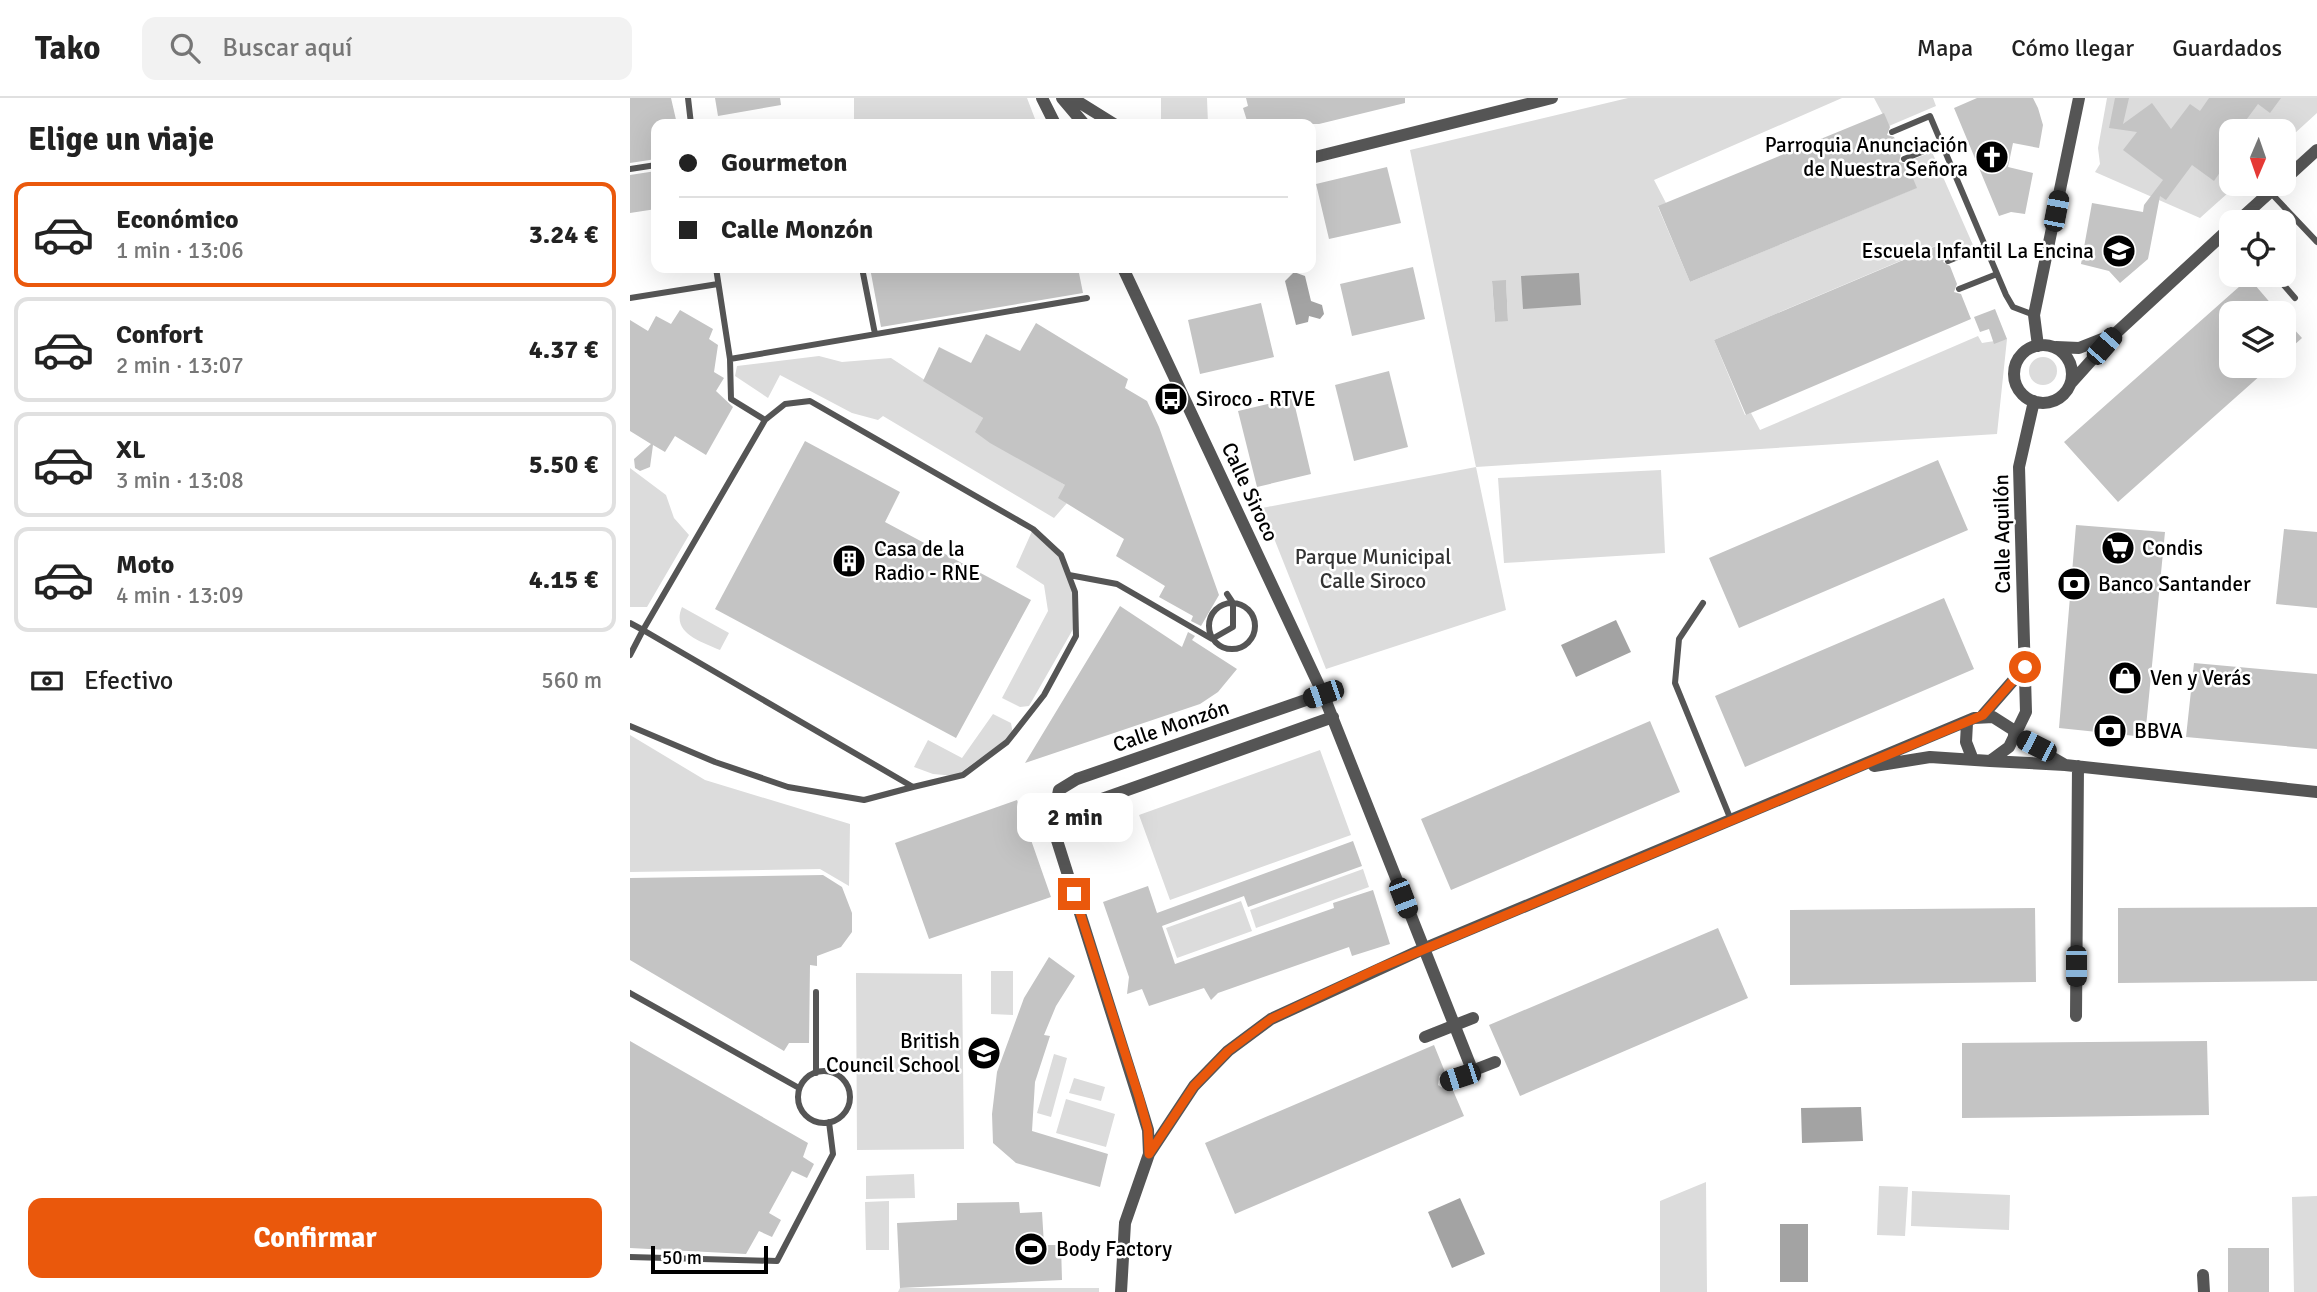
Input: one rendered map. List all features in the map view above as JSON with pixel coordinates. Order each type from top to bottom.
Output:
[{"type":"street","points":[[1042,98],[1052,119]]},
{"type":"street","points":[[1062,98],[1080,119]]},
{"type":"street","points":[[1072,98],[1106,119]]},
{"type":"street","points":[[1316,157],[1552,98]]},
{"type":"street","points":[[2071,383],[2072,374],[2066,356],[2044,346],[2035,316],[2079,98]]},
{"type":"street","points":[[2296,169],[2317,150]]},
{"type":"street","points":[[2250,210],[2265,196]]},
{"type":"street","points":[[2116,333],[2079,348],[2044,346],[2022,354],[2014,372],[2019,390],[2034,401],[2052,401],[2060,397],[2116,333],[2219,238]]},
{"type":"street","name":"Calle Siroco","points":[[1125,273],[1323,694],[1473,1072]]},
{"type":"street","name":"Calle Aquilón","points":[[2015,733],[2026,712],[2019,467],[2034,401]]},
{"type":"street","points":[[1121,1292],[1125,1223],[1149,1154],[1194,1086],[1228,1051],[1271,1019],[1423,950],[1857,769],[1925,737],[1967,723],[1983,715],[2025,667]]},
{"type":"street","name":"Calle Monzón","points":[[1054,816],[1059,790],[1077,779],[1323,694]]},
{"type":"street","points":[[1983,715],[2004,721],[2015,733],[2071,766]]},
{"type":"street","points":[[1149,1154],[1148,1130],[1055,834],[1054,816],[1333,717]]},
{"type":"street","points":[[1967,723],[1966,743],[1973,760]]},
{"type":"street","points":[[1990,761],[2009,747],[2015,733]]},
{"type":"street","points":[[1857,769],[1930,757],[2071,766],[2317,792]]},
{"type":"street","points":[[2071,766],[2076,1016]]},
{"type":"street","points":[[1425,1037],[1473,1018]]},
{"type":"street","points":[[1446,1081],[1495,1062]]},
{"type":"street","points":[[2203,1275],[2204,1292]]},
{"type":"lane","points":[[688,98],[690,119]]},
{"type":"lane","points":[[1892,132],[1930,116],[2013,307],[2035,316]]},
{"type":"lane","points":[[1904,159],[1942,144]]},
{"type":"lane","points":[[630,169],[651,166]]},
{"type":"lane","points":[[2280,196],[2317,242]]},
{"type":"lane","points":[[1948,261],[1985,246]]},
{"type":"lane","points":[[717,273],[730,359],[731,399],[765,421]]},
{"type":"lane","points":[[863,273],[875,334]]},
{"type":"lane","points":[[1959,289],[1997,274]]},
{"type":"lane","points":[[630,298],[719,284]]},
{"type":"lane","points":[[2285,287],[2295,298]]},
{"type":"lane","points":[[730,359],[1087,298]]},
{"type":"lane","points":[[630,655],[765,421],[785,404],[810,401],[1033,529],[1061,555],[1075,592],[1076,636],[1044,695],[1007,742],[963,775],[864,800],[788,787],[715,762],[630,726]]},
{"type":"lane","points":[[1069,575],[1117,584],[1212,639],[1217,645],[1232,650],[1247,644],[1252,638],[1255,631],[1252,615],[1241,604],[1233,603],[1213,611],[1208,625],[1212,639]]},
{"type":"lane","points":[[1212,639],[1233,627],[1233,603],[1227,594]]},
{"type":"lane","points":[[1703,603],[1679,639],[1675,683],[1732,822]]},
{"type":"lane","points":[[630,623],[913,787]]},
{"type":"lane","points":[[816,992],[816,1073]]},
{"type":"lane","points":[[630,993],[799,1088]]},
{"type":"lane","points":[[834,1072],[841,1076],[850,1090],[849,1106],[845,1114],[829,1122],[811,1119],[804,1114],[800,1106],[799,1088],[804,1080],[816,1073],[834,1072]]},
{"type":"lane","points":[[630,1257],[777,1261],[833,1154],[829,1122]]},
{"type":"green space","points":[[854,98],[1027,98],[1035,119],[854,119]]},
{"type":"green space","points":[[1161,98],[1207,98],[1208,119],[1161,119]]},
{"type":"green space","points":[[1628,98],[1842,98],[1654,180],[1666,203],[1658,207],[1690,282],[1916,188],[1906,162],[1932,152],[1973,245],[1946,256],[1940,244],[1714,340],[1745,415],[1751,413],[1760,430],[1978,336],[1982,343],[2007,339],[1997,434],[1476,467],[1410,150]],"holes":[[[1506,281],[1508,320],[1495,322],[1492,282]]]},
{"type":"green space","points":[[1874,98],[1933,98],[1936,106],[1889,126]]},
{"type":"green space","points":[[2107,98],[2317,98],[2317,113],[2296,132],[2296,119],[2219,119],[2219,196],[2225,196],[2200,218],[2095,172],[2100,164],[2098,148]]},
{"type":"green space","points":[[819,356],[842,362],[891,358],[983,418],[976,432],[1065,485],[1067,503],[1054,518],[883,416],[878,420],[852,413],[780,375],[768,398],[735,376],[737,366]]},
{"type":"green space","points":[[2043,357],[2053,361],[2057,371],[2053,381],[2043,385],[2033,381],[2029,371],[2033,361]]},
{"type":"green space","name":"Parque Municipal Calle Siroco","points":[[1476,467],[1506,610],[1326,669],[1262,508]]},
{"type":"green space","points":[[630,468],[666,495],[674,518],[689,535],[647,607],[630,607]]},
{"type":"green space","points":[[1661,470],[1665,553],[1504,563],[1498,478]]},
{"type":"green space","points":[[1033,529],[1061,555],[1075,592],[1076,624],[1029,706],[1020,707],[1002,698],[1048,611],[1044,585],[1016,567]]},
{"type":"green space","points":[[682,607],[729,633],[720,650],[684,630],[680,623]]},
{"type":"green space","points":[[993,714],[1011,723],[1013,734],[956,776],[933,774],[914,767],[928,740],[962,758]]},
{"type":"green space","points":[[630,735],[705,780],[850,824],[849,886],[820,869],[630,872]]},
{"type":"green space","points":[[1320,750],[1351,835],[1170,900],[1139,815]]},
{"type":"green space","points":[[1363,869],[1369,887],[1256,928],[1250,910]]},
{"type":"green space","points":[[1241,901],[1252,931],[1177,958],[1166,928]]},
{"type":"green space","points":[[991,971],[1013,971],[1013,1015],[991,1014]]},
{"type":"green space","points":[[856,973],[962,974],[964,1149],[857,1150]]},
{"type":"green space","points":[[1054,1054],[1067,1058],[1051,1117],[1037,1113]]},
{"type":"green space","points":[[1074,1078],[1105,1087],[1101,1101],[1069,1093]]},
{"type":"green space","points":[[1066,1099],[1115,1114],[1106,1147],[1056,1133]]},
{"type":"green space","points":[[914,1174],[915,1198],[866,1199],[866,1176]]},
{"type":"green space","points":[[1706,1182],[1707,1292],[1660,1292],[1660,1201]]},
{"type":"green space","points":[[1879,1186],[1908,1187],[1905,1236],[1877,1235]]},
{"type":"green space","points":[[1912,1191],[2010,1195],[2009,1230],[1911,1226]]},
{"type":"green space","points":[[2317,1196],[2317,1292],[2294,1292],[2292,1197]]},
{"type":"green space","points":[[889,1201],[889,1250],[866,1250],[865,1202]]},
{"type":"green space","points":[[900,1288],[1099,1288],[1099,1292],[898,1292]]},
{"type":"shaded area","points":[[1293,273],[1305,276],[1311,301],[1322,305],[1324,314],[1320,319],[1309,316],[1308,322],[1296,325],[1285,281]]},
{"type":"shaded area","points":[[1579,273],[1581,305],[1523,309],[1521,276]]},
{"type":"shaded area","points":[[1616,620],[1631,652],[1576,677],[1561,645]]},
{"type":"shaded area","points":[[1861,1107],[1863,1141],[1802,1143],[1801,1108]]},
{"type":"shaded area","points":[[1460,1198],[1485,1254],[1452,1268],[1428,1212]]},
{"type":"shaded area","points":[[1780,1224],[1808,1224],[1808,1282],[1780,1282]]},
{"type":"building","points":[[630,98],[671,98],[676,119],[651,119],[651,160],[630,163]]},
{"type":"building","points":[[715,98],[780,98],[781,105],[718,116]]},
{"type":"building","points":[[1246,98],[1405,98],[1405,103],[1319,124],[1316,124],[1316,119],[1246,119],[1243,108],[1248,106]]},
{"type":"building","name":"Parroquia Anunciación de Nuestra Señora","points":[[1977,98],[2033,98],[2038,108],[2043,125],[2039,148],[2013,143],[2008,167],[2033,173],[2025,214],[2011,212],[1999,216],[1954,108]]},
{"type":"building","points":[[2115,98],[2129,98],[2123,124],[2152,103],[2171,129],[2190,104],[2200,111],[2209,98],[2281,98],[2270,113],[2258,104],[2247,119],[2219,119],[2219,174],[2214,181],[2192,165],[2166,200],[2160,196],[2148,259],[2120,283],[2109,271],[2081,264],[2092,203],[2143,212],[2144,205],[2163,180],[2123,150],[2137,132],[2109,128]]},
{"type":"building","points":[[1884,113],[1890,127],[1887,135],[1894,137],[1901,154],[1899,162],[1907,164],[1917,188],[1690,282],[1658,206]]},
{"type":"building","points":[[1387,167],[1401,223],[1329,239],[1316,184]]},
{"type":"building","points":[[651,172],[651,210],[630,213],[630,175]]},
{"type":"building","points":[[1941,244],[1946,256],[1943,262],[1950,266],[1957,284],[1954,292],[1961,294],[1971,319],[1746,415],[1714,340]]},
{"type":"building","points":[[1413,267],[1425,319],[1352,336],[1340,284]]},
{"type":"building","points":[[871,273],[1079,273],[1083,293],[881,327]]},
{"type":"building","points":[[1506,280],[1508,321],[1495,322],[1492,281]]},
{"type":"building","points":[[2239,287],[2257,287],[2269,301],[2223,301]]},
{"type":"building","points":[[1261,303],[1274,357],[1200,374],[1188,320]]},
{"type":"building","points":[[2219,305],[2219,378],[2258,378],[2118,502],[2064,442]]},
{"type":"building","points":[[1995,309],[2007,339],[1994,344],[1989,329],[1980,332],[1974,317]]},
{"type":"building","points":[[680,310],[713,329],[709,339],[718,345],[714,372],[724,378],[716,391],[733,407],[706,455],[675,436],[665,452],[653,445],[650,467],[640,471],[635,468],[634,459],[651,444],[630,431],[630,320],[648,331],[656,316],[671,324]]},
{"type":"building","points":[[1036,323],[1128,379],[1125,388],[1147,401],[1159,427],[1219,595],[1201,626],[1191,621],[1193,616],[1159,597],[1165,586],[1116,556],[1124,539],[1058,498],[1065,485],[990,443],[975,432],[983,418],[923,381],[939,347],[971,363],[986,334],[1020,351]]},
{"type":"building","points":[[2296,331],[2302,338],[2296,343]]},
{"type":"building","points":[[1389,371],[1408,447],[1354,461],[1335,385]]},
{"type":"building","points":[[1293,398],[1311,474],[1257,487],[1238,411]]},
{"type":"building","name":"Casa de la Radio - RNE","points":[[805,441],[900,492],[885,522],[1031,600],[956,738],[715,609]]},
{"type":"building","points":[[1938,460],[1968,530],[1739,628],[1709,558]]},
{"type":"building","points":[[2076,525],[2165,532],[2145,737],[2059,728]]},
{"type":"building","points":[[2284,529],[2317,532],[2317,608],[2276,604]]},
{"type":"building","points":[[1944,598],[1974,669],[1745,767],[1715,696]]},
{"type":"building","points":[[1120,606],[1182,647],[1188,632],[1195,636],[1192,640],[1237,669],[1218,692],[1200,704],[1025,763]]},
{"type":"building","points":[[2194,663],[2317,674],[2317,749],[2186,737]]},
{"type":"building","points":[[1650,721],[1680,792],[1451,890],[1421,819]]},
{"type":"building","points":[[1017,800],[1051,897],[929,939],[895,843]]},
{"type":"building","points":[[1353,841],[1362,866],[1248,907],[1244,896],[1162,926],[1175,964],[1334,908],[1333,903],[1373,890],[1390,944],[1352,956],[1349,947],[1218,993],[1211,1000],[1204,988],[1149,1006],[1142,989],[1127,994],[1129,977],[1103,902],[1148,886],[1157,913]]},
{"type":"building","points":[[823,875],[842,887],[852,913],[852,932],[841,947],[817,956],[817,966],[810,965],[809,1043],[789,1043],[784,1051],[630,960],[630,878]]},
{"type":"building","points":[[2317,907],[2317,981],[2118,983],[2118,908]]},
{"type":"building","points":[[2035,908],[2036,982],[1790,985],[1790,910]]},
{"type":"building","points":[[1718,928],[1748,998],[1520,1096],[1489,1025]]},
{"type":"building","points":[[1049,957],[1075,976],[1056,1006],[1044,1035],[1050,1036],[1035,1082],[1032,1131],[1108,1154],[1100,1187],[1016,1163],[993,1143],[992,1114],[997,1072],[1024,998]]},
{"type":"building","points":[[630,1041],[808,1143],[803,1157],[814,1164],[807,1178],[792,1171],[769,1213],[781,1220],[772,1237],[759,1231],[746,1254],[630,1248]]},
{"type":"building","points":[[2207,1041],[2209,1115],[1962,1118],[1962,1043]]},
{"type":"building","points":[[1434,1045],[1445,1072],[1439,1076],[1438,1085],[1444,1089],[1452,1088],[1464,1116],[1235,1214],[1205,1143]]},
{"type":"building","points":[[1019,1202],[1020,1213],[1042,1212],[1044,1245],[1061,1245],[1062,1280],[900,1288],[897,1223],[957,1220],[957,1203]]},
{"type":"building","points":[[2228,1248],[2269,1248],[2269,1292],[2228,1292]]},
{"type":"place","name":"Parroquia Anunciación de Nuestra Señora","points":[[1992,157]]},
{"type":"place","name":"Escuela Infantil La Encina","points":[[2119,251]]},
{"type":"place","name":"Siroco - RTVE","points":[[1171,399]]},
{"type":"place","name":"Condis","points":[[2118,548]]},
{"type":"place","name":"Casa de la Radio - RNE","points":[[849,561]]},
{"type":"place","name":"Banco Santander","points":[[2074,584]]},
{"type":"place","name":"Ven y Verás","points":[[2125,678]]},
{"type":"place","name":"BBVA","points":[[2110,731]]},
{"type":"place","name":"British Council School","points":[[984,1053]]},
{"type":"place","name":"Body Factory","points":[[1031,1249]]},
{"type":"route","points":[[1074,894],[1139,1097],[1148,1130],[1149,1154],[1194,1086],[1228,1051],[1271,1019],[1377,969],[1857,769],[1925,737],[1967,723],[1983,715],[2025,667]]}]
